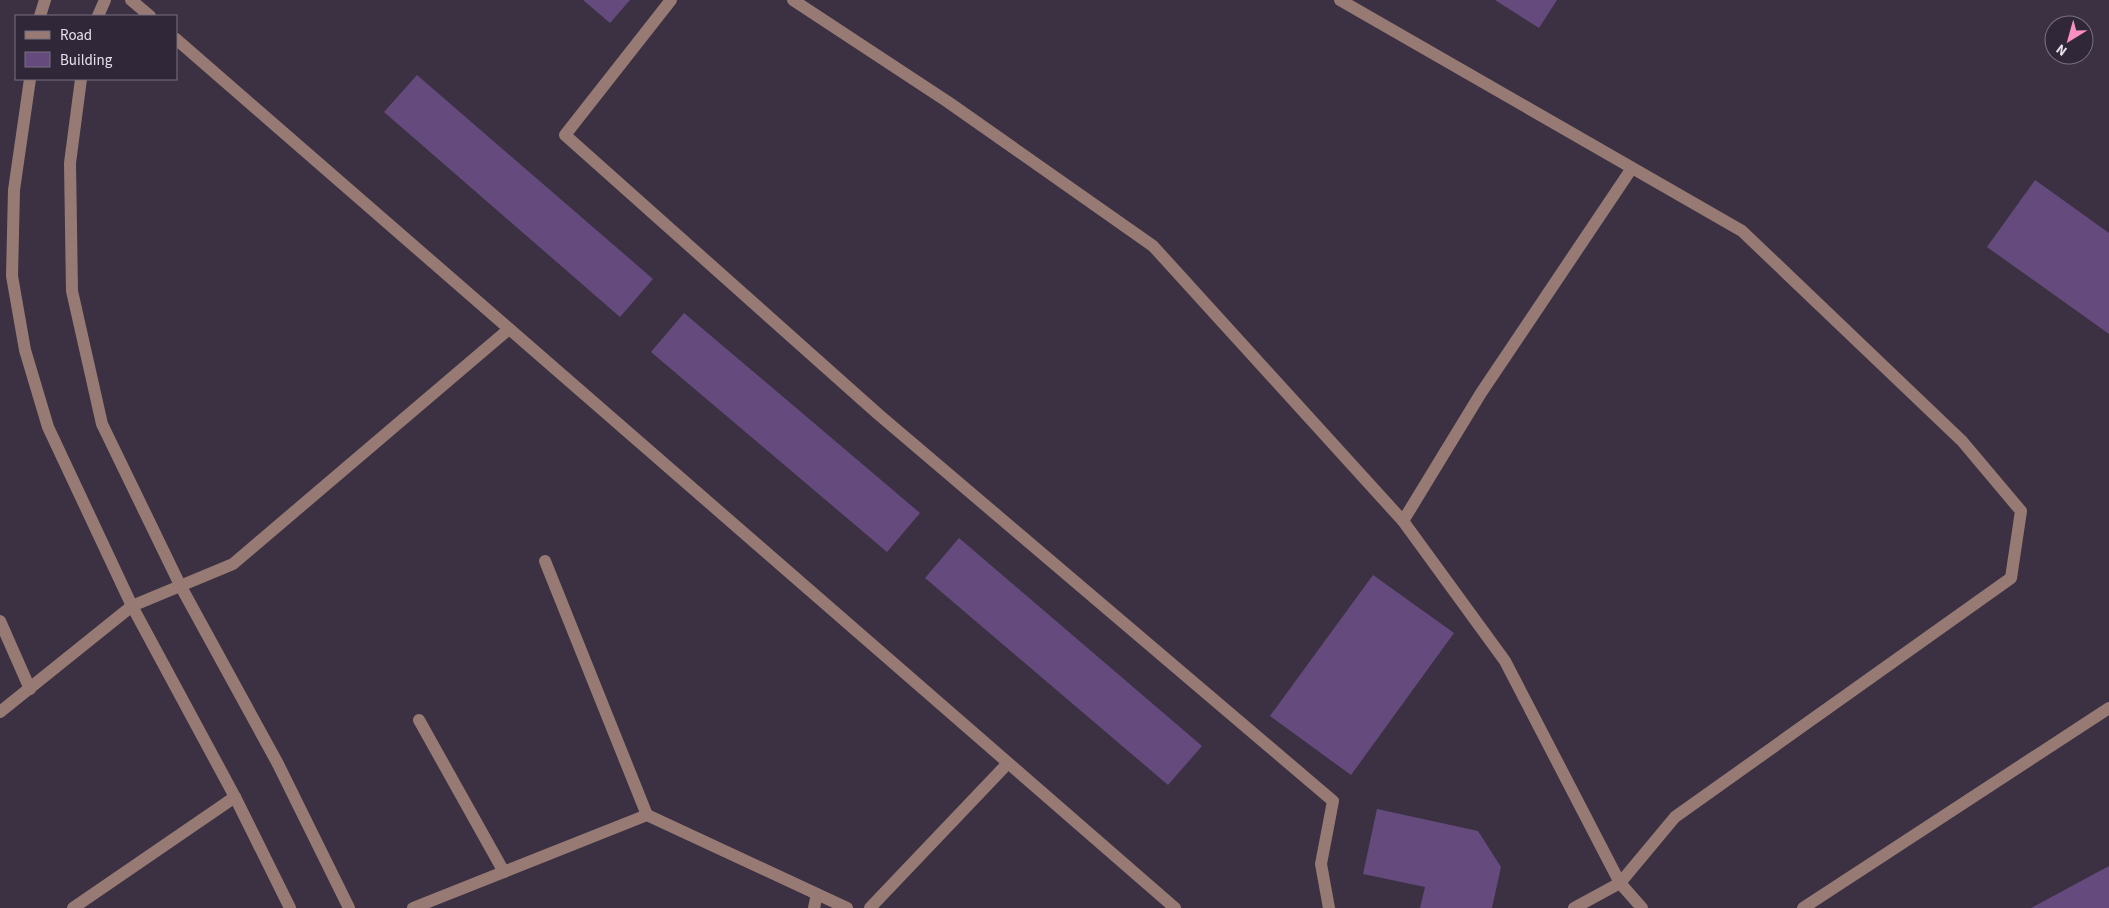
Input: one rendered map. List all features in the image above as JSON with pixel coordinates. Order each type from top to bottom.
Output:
[{"type":"street","points":[[40,15],[45,0]]},
{"type":"street","points":[[98,15],[105,0]]},
{"type":"street","points":[[131,0],[149,15]]},
{"type":"street","points":[[671,0],[564,135],[878,414],[1333,801],[1322,864],[1329,908]]},
{"type":"street","points":[[793,0],[948,102],[1153,246],[1403,521],[1505,661],[1620,883],[1642,908]]},
{"type":"street","points":[[1340,0],[1742,231],[1962,441],[2021,511],[2012,578],[1675,817],[1620,883],[1574,908]]},
{"type":"street","points":[[178,41],[1175,908]]},
{"type":"street","points":[[30,80],[14,190],[6,276],[25,350],[48,427],[132,606],[235,797],[290,908]]},
{"type":"street","points":[[81,80],[70,163],[72,292],[102,424],[180,585],[278,764],[349,908]]},
{"type":"street","points":[[1403,521],[1482,393],[1632,168]]},
{"type":"street","points":[[0,712],[132,606],[233,564],[509,329]]},
{"type":"street","points":[[545,561],[647,815],[847,908]]},
{"type":"street","points":[[0,621],[30,688]]},
{"type":"street","points":[[1803,908],[2109,708]]},
{"type":"street","points":[[419,720],[504,872]]},
{"type":"street","points":[[870,908],[1008,763]]},
{"type":"street","points":[[81,906],[235,797]]},
{"type":"street","points":[[413,908],[647,815]]},
{"type":"street","points":[[814,908],[817,894]]},
{"type":"building","points":[[583,0],[630,0],[610,23]]},
{"type":"building","points":[[1495,0],[1557,0],[1539,28]]},
{"type":"building","points":[[417,75],[653,279],[620,317],[384,112]]},
{"type":"building","points":[[2035,180],[2109,233],[2109,334],[1987,247]]},
{"type":"building","points":[[684,313],[920,513],[887,552],[651,352]]},
{"type":"building","points":[[959,538],[1202,746],[1168,785],[925,578]]},
{"type":"building","points":[[1373,575],[1454,633],[1351,775],[1270,716]]},
{"type":"building","points":[[1377,809],[1478,831],[1501,867],[1492,908],[1420,908],[1425,887],[1363,874]]},
{"type":"building","points":[[2109,866],[2109,908],[2031,908]]}]
